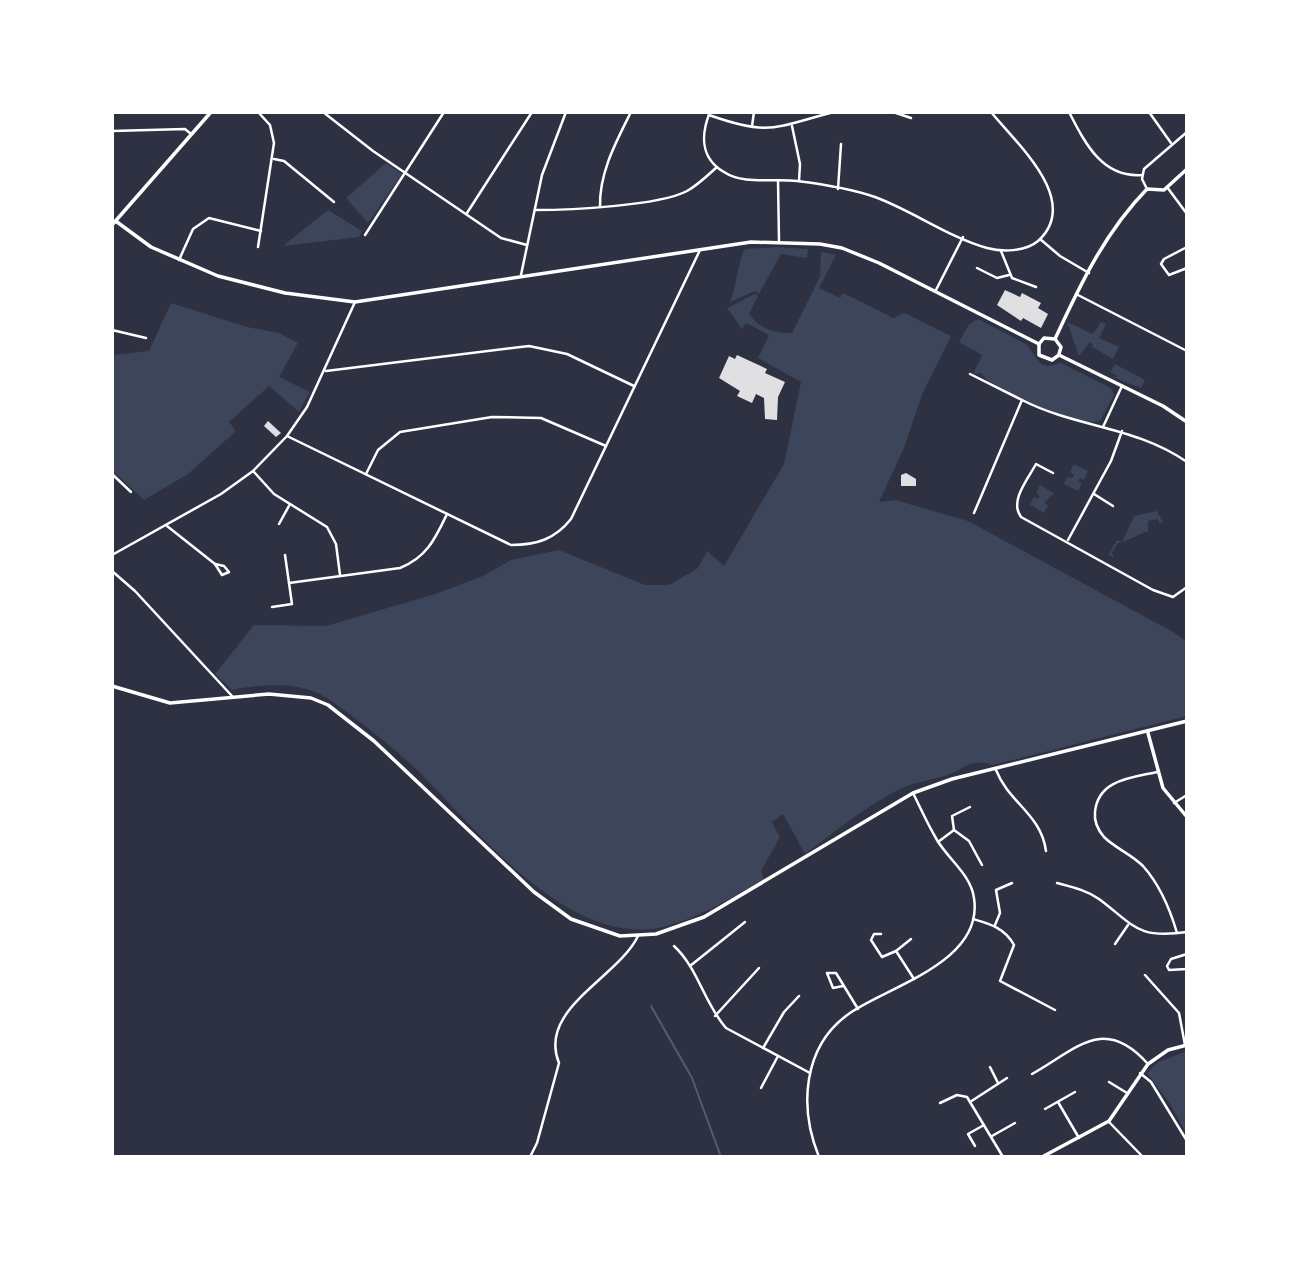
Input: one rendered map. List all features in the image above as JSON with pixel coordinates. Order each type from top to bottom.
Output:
[{"type":"street","points":[[211,112],[114,223],[151,247],[218,276],[253,285],[355,302],[701,248],[779,242],[842,248],[1039,344]]},
{"type":"street","points":[[258,112],[272,133],[274,159],[258,247]]},
{"type":"street","points":[[323,112],[405,173],[501,237],[527,245]]},
{"type":"street","points":[[365,235],[444,112]]},
{"type":"street","points":[[467,213],[532,112]]},
{"type":"street","points":[[521,275],[542,175],[566,112]]},
{"type":"street","points":[[600,207],[600,192],[606,166],[631,112]]},
{"type":"street","points":[[752,128],[754,112]]},
{"type":"street","points":[[834,112],[792,126],[752,128],[710,113],[702,138],[707,154],[717,167],[741,178],[799,181],[874,197],[984,247],[1001,250],[1025,248],[1040,239],[1050,225],[1054,199],[1034,165],[991,112]]},
{"type":"street","points":[[892,112],[911,118]]},
{"type":"street","points":[[1069,112],[1091,151],[1106,167],[1131,176],[1142,175]]},
{"type":"street","points":[[1149,112],[1171,143]]},
{"type":"street","points":[[792,126],[800,164],[799,181]]},
{"type":"street","points":[[112,131],[185,129],[191,134]]},
{"type":"street","points":[[1147,189],[1142,175],[1147,165],[1187,132]]},
{"type":"street","points":[[838,189],[841,144]]},
{"type":"street","points":[[274,159],[284,161],[334,202]]},
{"type":"street","points":[[535,210],[600,207],[684,193],[717,167]]},
{"type":"street","points":[[1147,189],[1157,191],[1167,187],[1187,169]]},
{"type":"street","points":[[778,180],[779,242]]},
{"type":"street","points":[[1167,187],[1187,214]]},
{"type":"street","points":[[1055,339],[1101,248],[1147,189]]},
{"type":"street","points":[[179,260],[193,229],[209,218],[261,231]]},
{"type":"street","points":[[935,291],[963,237]]},
{"type":"street","points":[[1040,239],[1060,256],[1089,273]]},
{"type":"street","points":[[1187,247],[1164,259],[1161,264],[1168,275],[1187,268]]},
{"type":"street","points":[[287,436],[512,545],[545,541],[560,533],[571,519],[701,248]]},
{"type":"street","points":[[1001,250],[1009,275],[1015,281],[1036,287]]},
{"type":"street","points":[[977,268],[997,278],[1009,275]]},
{"type":"street","points":[[981,278],[984,271]]},
{"type":"street","points":[[1076,294],[1187,351]]},
{"type":"street","points":[[112,555],[167,526],[253,471],[287,436],[307,408],[355,302]]},
{"type":"street","points":[[112,330],[146,338]]},
{"type":"street","points":[[1044,338],[1055,339],[1061,347],[1059,355],[1052,360],[1045,359],[1040,355],[1039,344],[1044,338]]},
{"type":"street","points":[[325,370],[331,372],[529,346],[567,354],[634,386]]},
{"type":"street","points":[[1059,355],[1187,422]]},
{"type":"street","points":[[970,374],[1067,420],[1103,426],[1158,443],[1187,462]]},
{"type":"street","points":[[1103,426],[1122,386]]},
{"type":"street","points":[[974,513],[1022,400]]},
{"type":"street","points":[[366,474],[378,450],[393,436],[408,430],[492,417],[541,418],[606,446]]},
{"type":"street","points":[[1067,541],[1094,494],[1122,431]]},
{"type":"street","points":[[1053,473],[1036,464],[1017,500],[1017,512],[1031,524],[1165,595],[1173,597],[1187,587]]},
{"type":"street","points":[[253,471],[274,494],[327,527],[336,544],[340,575]]},
{"type":"street","points":[[112,474],[131,492]]},
{"type":"street","points":[[1094,494],[1113,506]]},
{"type":"street","points":[[279,524],[290,504]]},
{"type":"street","points":[[289,583],[400,568],[414,562],[431,547],[447,514]]},
{"type":"street","points":[[167,526],[215,564]]},
{"type":"street","points":[[272,607],[292,604],[285,555]]},
{"type":"street","points":[[112,571],[135,591],[232,696]]},
{"type":"street","points":[[112,685],[170,703],[232,696],[292,695],[328,705],[374,741],[457,821],[550,903],[571,919],[620,936],[656,934],[704,917],[913,793],[952,779],[1187,722]]},
{"type":"street","points":[[1148,733],[1163,788],[1187,817]]},
{"type":"street","points":[[996,770],[1002,784],[1044,833],[1046,851]]},
{"type":"street","points":[[1157,772],[1115,782],[1104,789],[1096,804],[1095,817],[1105,838],[1144,868],[1160,889],[1177,933]]},
{"type":"street","points":[[819,1157],[806,1118],[810,1073],[825,1037],[858,1009],[914,979],[951,954],[973,919],[975,906],[971,886],[938,842],[913,793]]},
{"type":"street","points":[[1174,803],[1187,795]]},
{"type":"street","points":[[970,807],[952,817],[954,830],[969,841],[982,865]]},
{"type":"street","points":[[938,842],[954,830]]},
{"type":"street","points":[[995,925],[1000,912],[996,890],[1012,883]]},
{"type":"street","points":[[1057,883],[1081,889],[1099,899],[1128,925],[1152,934],[1187,932]]},
{"type":"street","points":[[973,919],[995,925],[1009,936],[1014,945],[1000,981],[1055,1010]]},
{"type":"street","points":[[690,966],[745,922]]},
{"type":"street","points":[[1115,944],[1128,925]]},
{"type":"street","points":[[881,934],[874,934],[871,938],[877,953],[884,957],[911,939]]},
{"type":"street","points":[[530,1157],[537,1143],[559,1063],[555,1054],[555,1037],[560,1020],[630,953],[638,936]]},
{"type":"street","points":[[1121,938],[1127,942]]},
{"type":"street","points":[[674,946],[690,966],[715,1016],[726,1028],[810,1073]]},
{"type":"street","points":[[896,951],[914,979]]},
{"type":"street","points":[[1187,954],[1171,958],[1167,966],[1170,970],[1187,969]]},
{"type":"street","points":[[715,1016],[759,968]]},
{"type":"street","points":[[843,986],[833,988],[827,973],[836,973],[858,1009]]},
{"type":"street","points":[[1042,1157],[1109,1121],[1148,1064],[1168,1050],[1186,1046],[1180,1013],[1145,975]]},
{"type":"street","points":[[1161,991],[1166,987]]},
{"type":"street","points":[[763,1048],[784,1012],[799,996]]},
{"type":"street","points":[[1032,1074],[1098,1037],[1112,1037],[1135,1049],[1148,1064]]},
{"type":"street","points":[[761,1087],[778,1056]]},
{"type":"street","points":[[990,1067],[998,1083]]},
{"type":"street","points":[[1140,1073],[1151,1082],[1187,1142]]},
{"type":"street","points":[[970,1102],[1007,1077]]},
{"type":"street","points":[[1110,1082],[1127,1093]]},
{"type":"street","points":[[1045,1109],[1075,1092]]},
{"type":"street","points":[[940,1103],[957,1095],[967,1097],[1003,1157]]},
{"type":"street","points":[[1058,1102],[1079,1138]]},
{"type":"street","points":[[1109,1121],[1143,1157]]},
{"type":"street","points":[[992,1136],[1015,1123]]},
{"type":"street","points":[[975,1146],[968,1134],[985,1125]]},
{"type":"shaded area","points":[[386,163],[402,174],[368,223],[346,198]]},
{"type":"shaded area","points":[[328,210],[362,231],[359,237],[283,246]]},
{"type":"shaded area","points":[[745,249],[808,249],[807,258],[781,254],[759,294],[755,291],[730,302]]},
{"type":"shaded area","points":[[821,252],[836,255],[819,288],[840,298],[843,293],[893,318],[905,313],[951,336],[923,392],[904,448],[879,502],[895,500],[968,521],[1175,633],[1187,642],[1187,716],[993,765],[973,763],[948,775],[906,787],[863,811],[805,854],[783,814],[772,822],[780,837],[761,871],[764,879],[686,920],[658,928],[625,929],[593,920],[561,904],[531,882],[475,831],[421,773],[339,706],[313,691],[298,687],[279,685],[232,690],[215,674],[254,625],[326,626],[435,594],[483,576],[511,560],[559,550],[645,585],[669,585],[698,568],[707,551],[724,566],[784,464],[801,382],[758,358],[769,335],[746,323],[742,329],[727,308],[755,294],[758,296],[749,314],[753,319],[768,329],[792,333],[820,277]]},
{"type":"shaded area","points":[[171,303],[247,327],[279,333],[298,343],[279,377],[310,392],[299,412],[269,386],[229,422],[236,431],[188,474],[144,500],[112,470],[112,355],[149,351]]},
{"type":"shaded area","points":[[978,319],[1026,344],[1041,364],[1048,366],[1061,363],[1111,388],[1114,395],[1100,421],[1073,420],[1058,415],[1012,394],[987,380],[981,373],[973,374],[982,355],[959,342],[969,324]]},
{"type":"shaded area","points":[[1067,322],[1093,334],[1101,322],[1106,324],[1099,338],[1119,347],[1113,359],[1092,347],[1090,342],[1079,356]]},
{"type":"shaded area","points":[[1115,364],[1145,380],[1141,388],[1110,376],[1118,377],[1110,372]]},
{"type":"shaded area","points":[[1074,464],[1088,471],[1084,480],[1080,478],[1078,482],[1082,484],[1078,491],[1064,484],[1068,476],[1072,478],[1074,475],[1070,472]]},
{"type":"shaded area","points":[[1040,485],[1054,493],[1044,503],[1048,506],[1044,513],[1030,505],[1034,497],[1038,499],[1040,496],[1036,493]]},
{"type":"shaded area","points":[[1157,511],[1163,523],[1159,523],[1158,519],[1148,521],[1148,531],[1122,542],[1134,516]]},
{"type":"shaded area","points":[[1117,540],[1122,542],[1118,543],[1112,553],[1114,558],[1108,555]]},
{"type":"shaded area","points":[[1187,1051],[1187,1135],[1170,1104],[1147,1073],[1158,1062]]},
{"type":"building","points":[[1005,290],[1020,297],[1022,293],[1041,303],[1038,308],[1048,314],[1041,328],[1023,318],[1021,321],[997,305]]},
{"type":"building","points":[[737,355],[767,369],[765,373],[785,382],[778,397],[777,420],[765,419],[764,398],[756,394],[752,403],[737,396],[740,391],[719,378],[729,356],[735,359]]},
{"type":"building","points":[[268,421],[281,433],[276,437],[264,426]]},
{"type":"building","points":[[906,473],[916,479],[916,486],[901,486],[901,475]]},
{"type":"waterway","points":[[651,1006],[692,1078],[721,1157]]}]
